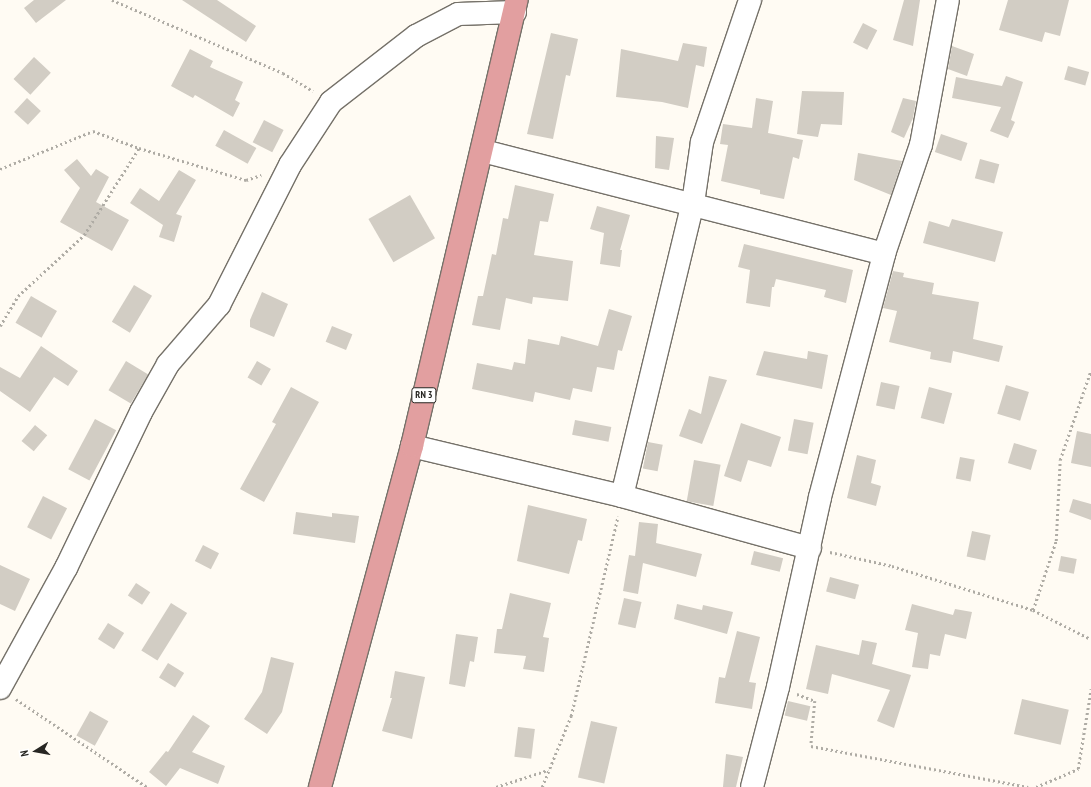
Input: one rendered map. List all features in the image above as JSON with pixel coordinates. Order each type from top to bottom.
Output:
[{"type":"main road","name":"RN 3","points":[[320,787],[412,446],[483,151],[516,6]]},
{"type":"street","points":[[622,496],[693,203],[702,142],[750,0]]},
{"type":"street","points":[[752,787],[778,687],[810,548],[820,496],[884,254],[921,145],[948,0]]},
{"type":"street","points":[[6,692],[141,412],[168,364],[219,304],[290,164],[331,102],[416,36],[458,14],[516,6]]},
{"type":"street","points":[[483,151],[693,203],[884,254]]},
{"type":"street","points":[[412,446],[622,496],[810,548]]},
{"type":"path","points":[[112,0],[284,73],[331,102]]},
{"type":"path","points":[[0,169],[93,131],[139,148],[246,180],[290,164]]},
{"type":"path","points":[[0,326],[18,296],[84,235],[139,148]]},
{"type":"path","points":[[1033,610],[1056,541],[1060,460],[1091,370]]},
{"type":"path","points":[[542,787],[572,716],[622,496]]},
{"type":"path","points":[[810,548],[892,566],[1033,610],[1091,640]]},
{"type":"path","points":[[778,687],[815,701],[811,746],[1028,787]]},
{"type":"path","points":[[1036,787],[1078,769],[1091,689]]},
{"type":"path","points":[[6,692],[147,787]]},
{"type":"path","points":[[496,787],[548,770]]},
{"type":"building","points":[[34,0],[66,0],[36,23],[24,8]]},
{"type":"building","points":[[182,0],[217,0],[256,26],[246,42]]},
{"type":"building","points":[[904,0],[920,0],[913,46],[893,40]]},
{"type":"building","points":[[1008,0],[1069,0],[1060,36],[1045,32],[1042,42],[999,30]]},
{"type":"building","points":[[863,23],[877,30],[867,50],[853,43]]},
{"type":"building","points":[[551,33],[578,39],[570,76],[566,75],[553,139],[527,134]]},
{"type":"building","points":[[683,43],[707,47],[704,67],[696,65],[688,108],[662,102],[616,97],[621,49],[678,61]]},
{"type":"building","points":[[952,46],[974,54],[967,76],[948,69]]},
{"type":"building","points":[[190,49],[213,61],[210,67],[243,82],[235,100],[240,103],[233,117],[195,95],[193,98],[171,86]]},
{"type":"building","points":[[34,57],[51,73],[30,95],[14,79]]},
{"type":"building","points":[[1068,66],[1089,72],[1085,86],[1064,79]]},
{"type":"building","points":[[1006,76],[1023,82],[1011,120],[1015,122],[1008,138],[990,131],[1001,107],[952,98],[956,77],[1002,86]]},
{"type":"building","points":[[802,91],[844,92],[842,125],[821,124],[818,137],[797,134]]},
{"type":"building","points":[[27,98],[41,111],[28,125],[14,112]]},
{"type":"building","points":[[756,98],[773,101],[768,133],[803,140],[799,159],[793,157],[784,199],[760,194],[760,190],[721,181],[728,145],[720,144],[723,124],[752,128]]},
{"type":"building","points":[[903,98],[916,101],[913,118],[904,138],[891,132]]},
{"type":"building","points":[[264,120],[284,130],[272,152],[253,142]]},
{"type":"building","points":[[224,130],[256,148],[248,164],[215,146]]},
{"type":"building","points":[[941,134],[967,143],[961,161],[935,152]]},
{"type":"building","points":[[656,136],[674,138],[669,170],[655,168]]},
{"type":"building","points":[[858,153],[902,161],[891,195],[854,180]]},
{"type":"building","points":[[77,159],[91,176],[96,169],[109,177],[96,202],[129,220],[112,251],[60,222],[80,188],[64,170]]},
{"type":"building","points":[[980,159],[999,164],[994,183],[975,178]]},
{"type":"building","points":[[179,170],[196,180],[176,214],[182,216],[174,242],[159,237],[163,225],[130,203],[140,188],[159,201]]},
{"type":"building","points":[[515,185],[554,194],[548,222],[540,221],[534,255],[573,261],[568,301],[533,297],[532,304],[506,298],[500,330],[472,325],[478,296],[483,296],[492,254],[496,255],[503,218],[508,219]]},
{"type":"building","points":[[410,195],[435,238],[393,262],[368,219]]},
{"type":"building","points":[[597,206],[630,215],[620,250],[622,250],[620,267],[600,264],[604,233],[590,229]]},
{"type":"building","points":[[952,219],[1003,232],[995,262],[923,243],[929,221],[949,227]]},
{"type":"building","points":[[744,244],[853,270],[846,303],[824,297],[826,290],[776,279],[774,287],[772,287],[770,307],[746,303],[750,270],[738,267]]},
{"type":"building","points":[[893,271],[904,273],[903,277],[934,283],[932,294],[979,302],[973,339],[1003,346],[999,362],[953,351],[951,363],[930,359],[931,352],[889,342],[897,311],[883,308]]},
{"type":"building","points":[[134,285],[152,296],[130,333],[112,322]]},
{"type":"building","points":[[262,292],[288,304],[274,337],[250,327],[250,320]]},
{"type":"building","points":[[31,296],[57,311],[41,338],[16,323]]},
{"type":"building","points":[[609,309],[632,316],[622,351],[618,350],[614,370],[597,367],[592,392],[573,388],[570,400],[535,392],[533,402],[472,389],[477,363],[512,370],[514,362],[525,364],[528,339],[559,345],[561,336],[598,346]]},
{"type":"building","points":[[332,326],[352,334],[346,350],[326,342]]},
{"type":"building","points":[[41,346],[78,371],[68,386],[54,377],[30,412],[0,391],[0,367],[20,378]]},
{"type":"building","points":[[764,351],[807,359],[808,351],[828,355],[822,389],[756,375]]},
{"type":"building","points":[[126,361],[148,374],[131,404],[108,390]]},
{"type":"building","points":[[257,361],[271,369],[261,385],[248,377]]},
{"type":"building","points":[[709,376],[727,380],[702,444],[679,436],[689,409],[701,414]]},
{"type":"building","points":[[881,382],[900,386],[895,409],[876,405]]},
{"type":"building","points":[[1006,385],[1029,392],[1020,421],[997,414]]},
{"type":"building","points":[[291,387],[319,402],[264,502],[240,489],[276,424],[272,422]]},
{"type":"building","points":[[929,387],[952,393],[944,424],[921,418]]},
{"type":"building","points":[[95,419],[116,430],[89,481],[68,469]]},
{"type":"building","points":[[794,419],[814,423],[808,454],[788,450]]},
{"type":"building","points":[[575,420],[611,427],[608,442],[572,435]]},
{"type":"building","points":[[741,423],[781,437],[771,467],[748,460],[741,482],[724,476]]},
{"type":"building","points":[[35,425],[47,435],[34,451],[22,441]]},
{"type":"building","points":[[1077,431],[1091,434],[1091,467],[1071,463]]},
{"type":"building","points":[[648,442],[663,445],[658,471],[643,469]]},
{"type":"building","points":[[1014,443],[1037,450],[1031,470],[1008,463]]},
{"type":"building","points":[[857,455],[876,460],[871,483],[881,486],[876,506],[847,498]]},
{"type":"building","points":[[960,457],[975,460],[971,481],[956,479]]},
{"type":"building","points":[[694,460],[721,465],[713,506],[687,501]]},
{"type":"building","points":[[43,496],[67,508],[51,539],[27,527]]},
{"type":"building","points":[[1073,499],[1091,504],[1091,520],[1069,512]]},
{"type":"building","points":[[528,505],[587,519],[582,541],[578,540],[569,574],[517,561]]},
{"type":"building","points":[[296,512],[332,517],[332,513],[359,516],[355,543],[293,534]]},
{"type":"building","points":[[639,522],[658,524],[656,543],[702,554],[696,577],[643,563],[638,594],[623,591],[629,555],[635,556]]},
{"type":"building","points":[[972,531],[991,535],[985,560],[967,556]]},
{"type":"building","points":[[203,545],[219,553],[211,569],[195,561]]},
{"type":"building","points":[[754,551],[783,558],[780,572],[751,565]]},
{"type":"building","points":[[1061,556],[1077,559],[1074,574],[1058,571]]},
{"type":"building","points":[[0,565],[30,579],[15,611],[0,604]]},
{"type":"building","points":[[830,577],[859,585],[855,599],[826,591]]},
{"type":"building","points":[[136,583],[150,592],[142,605],[128,596]]},
{"type":"building","points":[[510,593],[551,603],[543,637],[549,638],[544,672],[523,669],[526,656],[494,653],[497,629],[502,629]]},
{"type":"building","points":[[624,598],[642,602],[635,628],[618,624]]},
{"type":"building","points":[[171,603],[187,613],[157,661],[141,650]]},
{"type":"building","points":[[677,604],[702,610],[703,605],[733,612],[727,634],[674,619]]},
{"type":"building","points":[[912,604],[953,615],[955,609],[972,612],[966,639],[945,634],[940,656],[930,654],[928,669],[912,667],[918,633],[905,630]]},
{"type":"building","points":[[108,623],[124,633],[114,649],[98,639]]},
{"type":"building","points":[[737,631],[760,637],[749,682],[756,683],[752,709],[715,703],[719,677],[725,678]]},
{"type":"building","points":[[456,634],[478,637],[474,662],[470,661],[465,687],[449,684]]},
{"type":"building","points":[[862,640],[877,643],[872,664],[911,675],[894,728],[877,721],[890,690],[832,674],[828,694],[806,689],[816,645],[859,655]]},
{"type":"building","points":[[271,657],[294,663],[282,712],[267,734],[244,719],[262,692]]},
{"type":"building","points":[[168,663],[184,673],[175,687],[159,677]]},
{"type":"building","points":[[395,671],[425,677],[412,739],[382,731],[392,698],[390,698]]},
{"type":"building","points":[[1022,699],[1069,710],[1061,745],[1014,734]]},
{"type":"building","points":[[788,701],[810,706],[807,721],[785,716]]},
{"type":"building","points":[[90,711],[108,721],[95,746],[76,735]]},
{"type":"building","points":[[193,715],[210,726],[192,752],[225,766],[218,784],[180,768],[166,786],[149,772],[166,751],[168,752]]},
{"type":"building","points":[[591,721],[617,727],[604,784],[578,778]]},
{"type":"building","points":[[518,727],[535,729],[531,759],[514,757]]},
{"type":"building","points":[[726,754],[743,757],[736,787],[723,787]]}]
